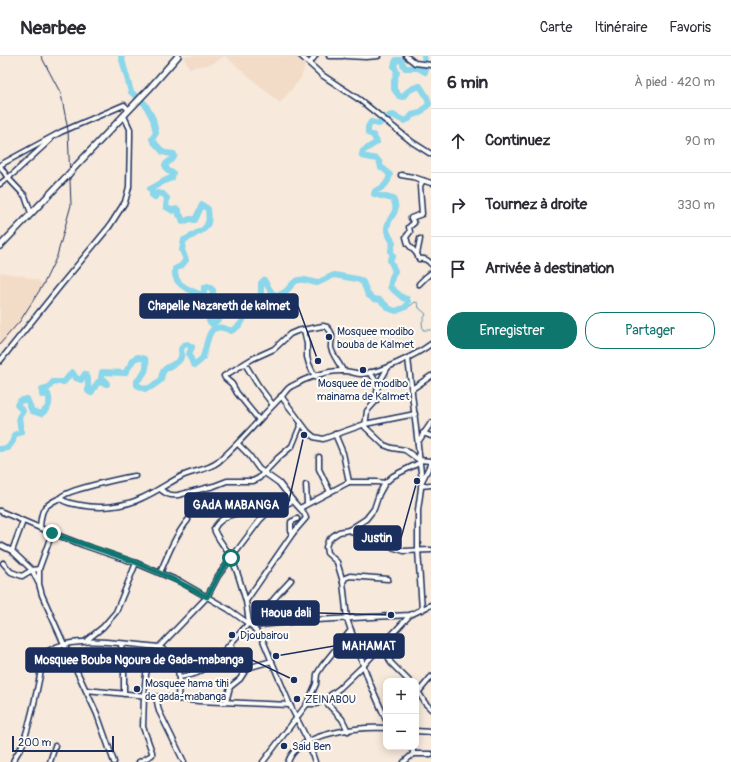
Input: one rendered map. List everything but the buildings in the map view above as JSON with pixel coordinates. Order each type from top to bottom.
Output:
[{"type":"main road","points":[[0,246],[124,116],[178,56]]},
{"type":"street","points":[[301,56],[322,75],[360,100],[412,142],[431,154]]},
{"type":"street","points":[[310,63],[314,57],[320,56]]},
{"type":"street","points":[[329,56],[343,56]]},
{"type":"street","points":[[346,56],[366,58],[378,56]]},
{"type":"street","points":[[406,56],[415,63],[429,65]]},
{"type":"street","points":[[31,213],[25,196],[8,178],[0,165],[55,135],[124,105],[131,108]]},
{"type":"street","points":[[0,361],[61,284],[109,227],[125,202],[129,187],[130,129],[124,116]]},
{"type":"street","points":[[1,182],[8,178],[55,135]]},
{"type":"street","points":[[401,175],[431,183]]},
{"type":"street","points":[[424,181],[420,186],[422,214],[411,218],[414,222],[409,227],[410,232],[406,237],[408,244],[417,254],[418,259],[423,258],[431,264]]},
{"type":"street","points":[[1,182],[16,186]]},
{"type":"street","points":[[417,254],[420,239]]},
{"type":"street","points":[[419,284],[431,273]]},
{"type":"street","points":[[259,420],[237,393],[232,384],[224,377],[252,359],[274,348],[290,334],[297,331],[323,326],[329,329],[332,333],[332,348],[344,371]]},
{"type":"street","points":[[304,330],[307,344],[307,357],[315,377]]},
{"type":"street","points":[[60,498],[66,502],[91,508],[131,503],[143,498],[181,476],[204,469],[217,463],[238,444],[290,387],[329,373],[344,371],[362,374],[388,367],[408,358],[431,344]]},
{"type":"street","points":[[408,358],[422,481]]},
{"type":"street","points":[[245,364],[272,405]]},
{"type":"street","points":[[388,367],[378,385],[376,401],[367,411],[365,424],[366,430],[384,445],[405,450],[419,462]]},
{"type":"street","points":[[370,372],[378,385]]},
{"type":"street","points":[[412,389],[431,376]]},
{"type":"street","points":[[281,396],[301,424],[314,437],[323,438],[365,424],[415,414]]},
{"type":"street","points":[[418,442],[431,423]]},
{"type":"street","points":[[160,488],[166,494],[172,496],[214,486],[227,481],[253,481],[259,478],[292,446],[301,424]]},
{"type":"street","points":[[423,433],[431,436]]},
{"type":"street","points":[[335,434],[343,453],[349,482]]},
{"type":"street","points":[[238,444],[264,473],[279,483],[304,513],[306,518],[293,533],[246,601]]},
{"type":"street","points":[[319,457],[319,469],[330,492]]},
{"type":"street","points":[[383,714],[363,666],[361,655],[347,619],[343,582],[337,562],[327,553],[326,547],[328,541],[333,536],[339,532],[349,530],[366,519],[374,509],[379,494],[385,483],[393,476],[419,462],[431,462],[422,481],[418,510],[418,550],[422,610]]},
{"type":"street","points":[[40,528],[42,510],[48,503],[60,498],[62,495],[114,479],[135,476]]},
{"type":"street","points":[[300,508],[349,482],[385,483]]},
{"type":"street","points":[[306,485],[307,503]]},
{"type":"street","points":[[421,486],[431,485]]},
{"type":"street","points":[[139,762],[152,755],[143,727],[144,696],[147,670],[155,662],[159,647],[207,597],[218,576],[260,520],[267,514],[293,501]]},
{"type":"street","points":[[0,511],[52,533],[136,563],[181,582],[228,609],[250,625],[262,638],[290,705],[308,741],[315,762]]},
{"type":"street","points":[[250,625],[246,601],[231,558],[214,529],[216,525],[231,515],[256,511],[267,514]]},
{"type":"street","points":[[293,533],[291,531],[291,522],[297,519]]},
{"type":"street","points":[[160,573],[179,530],[188,520]]},
{"type":"street","points":[[12,552],[24,521]]},
{"type":"street","points":[[349,530],[370,540],[404,551],[431,550]]},
{"type":"street","points":[[39,584],[39,569],[52,533]]},
{"type":"street","points":[[0,545],[12,552],[32,570],[64,644],[97,714],[114,762]]},
{"type":"street","points":[[3,563],[15,575],[22,576],[32,570],[39,569]]},
{"type":"street","points":[[87,640],[103,627],[116,612],[136,563]]},
{"type":"street","points":[[343,582],[345,578],[350,576],[388,579]]},
{"type":"street","points":[[260,625],[262,617],[268,606],[291,580]]},
{"type":"street","points":[[179,677],[197,672],[204,668],[250,625],[410,615],[431,605]]},
{"type":"street","points":[[307,704],[316,704],[340,688],[363,666],[410,615]]},
{"type":"street","points":[[263,762],[307,704],[316,684],[319,670],[351,630]]},
{"type":"street","points":[[13,762],[14,757],[23,744],[44,655],[49,650],[64,644],[87,640],[159,647],[168,652],[174,658],[178,666],[178,699]]},
{"type":"street","points":[[121,644],[124,667],[124,694]]},
{"type":"street","points":[[230,644],[237,657],[247,668]]},
{"type":"street","points":[[383,645],[391,663],[407,678]]},
{"type":"street","points":[[226,702],[230,687],[240,679],[247,668],[272,661]]},
{"type":"street","points":[[419,690],[431,677]]},
{"type":"street","points":[[86,690],[178,699],[290,705]]},
{"type":"street","points":[[419,694],[431,709]]},
{"type":"street","points":[[156,697],[159,711],[184,762]]},
{"type":"street","points":[[324,700],[342,719],[348,731]]},
{"type":"street","points":[[288,762],[290,755],[308,741],[348,731],[366,728],[383,728]]},
{"type":"street","points":[[419,730],[431,732]]},
{"type":"street","points":[[50,762],[55,746]]},
{"type":"street","points":[[412,750],[413,754]]},
{"type":"street","points":[[404,762],[413,754],[431,754]]},
{"type":"shaded area","points":[[183,56],[225,56],[212,64],[189,68]]},
{"type":"shaded area","points":[[225,56],[308,56],[301,78],[280,103]]},
{"type":"shaded area","points":[[0,272],[23,276],[39,281],[43,285],[20,321],[0,344]]},
{"type":"waterway","points":[[121,56],[131,92],[145,104],[153,119],[156,133],[152,139],[153,141],[163,152],[174,154],[173,159],[165,165],[168,171],[173,173],[172,178],[150,189],[152,195],[155,197],[157,193],[163,194],[167,198],[166,207],[173,211],[176,209],[179,210],[179,215],[181,216],[183,222],[190,219],[195,220],[202,205],[208,209],[209,219],[206,227],[184,240],[182,250],[186,260],[181,266],[175,269],[175,275],[179,283],[183,286],[202,295],[204,293],[204,288],[208,286],[213,290],[213,294],[208,300],[208,305],[206,306],[206,313],[211,317],[209,321],[212,324],[220,318],[219,309],[222,306],[227,307],[227,310],[230,311],[233,310],[236,304],[245,299],[255,301],[259,300],[261,296],[261,283],[264,280],[272,293],[276,295],[281,294],[299,280],[317,283],[334,275],[357,279],[363,282],[368,295],[374,299],[380,300],[390,309],[396,311],[406,307],[408,302],[407,299],[403,298],[390,287],[395,271],[390,260],[393,256],[391,251],[393,243],[387,229],[389,221],[395,212],[395,204],[393,199],[374,194],[375,191],[383,187],[390,175],[381,168],[377,159],[362,156],[362,154],[363,151],[377,142],[373,135],[368,133],[368,127],[371,122],[379,124],[389,116],[393,115],[404,121],[409,119],[412,115],[420,113],[429,104],[427,97],[420,86],[410,90],[403,97],[399,96],[394,89],[394,81],[397,72],[394,66],[396,60],[401,60],[405,68],[418,68],[425,72],[426,67],[424,56]]},
{"type":"waterway","points":[[0,449],[8,448],[13,441],[14,435],[21,432],[19,417],[23,411],[17,405],[20,401],[27,399],[32,411],[41,414],[46,410],[49,403],[48,394],[42,395],[42,390],[48,388],[53,382],[64,382],[72,372],[76,378],[81,380],[85,374],[88,379],[88,391],[91,393],[98,382],[107,384],[105,380],[101,379],[102,372],[125,373],[134,359],[138,357],[145,359],[146,368],[144,374],[137,381],[137,385],[145,389],[151,387],[161,380],[165,369],[180,360],[181,349],[184,345],[187,344],[192,347],[189,354],[193,364],[195,365],[202,359],[209,334],[212,330],[216,328],[223,328],[231,331],[240,325],[244,318],[248,299]]},
{"type":"waterway","points":[[407,306],[410,306],[415,302],[418,303],[419,308],[426,314],[422,322],[423,330],[431,330]]},
{"type":"railway","points":[[0,344],[20,321],[43,285],[57,256],[71,205],[68,130],[61,94],[41,56]]},
{"type":"place","name":"Mosquee modibo bouba de Kalmet","points":[[329,337]]},
{"type":"place","name":"Chapelle Nazareth de kalmet","points":[[318,361]]},
{"type":"place","name":"Mosquee de modibo mainama de Kalmet","points":[[363,370]]},
{"type":"place","name":"GAdA MABANGA","points":[[304,435]]},
{"type":"place","name":"Justin","points":[[417,481]]},
{"type":"place","name":"Haoua dali","points":[[391,615]]},
{"type":"place","name":"Djoubairou","points":[[232,635]]},
{"type":"place","name":"MAHAMAT","points":[[276,656]]},
{"type":"place","name":"Mosquee Bouba Ngoura de Gada-mabanga","points":[[294,680]]},
{"type":"place","name":"Mosquee hama tihi de gada-mabanga","points":[[137,689]]},
{"type":"place","name":"ZEINABOU","points":[[297,699]]},
{"type":"place","name":"Said Ben","points":[[284,746]]},
{"type":"route","points":[[52,533],[136,563],[181,582],[207,597],[218,576],[231,558]]}]
